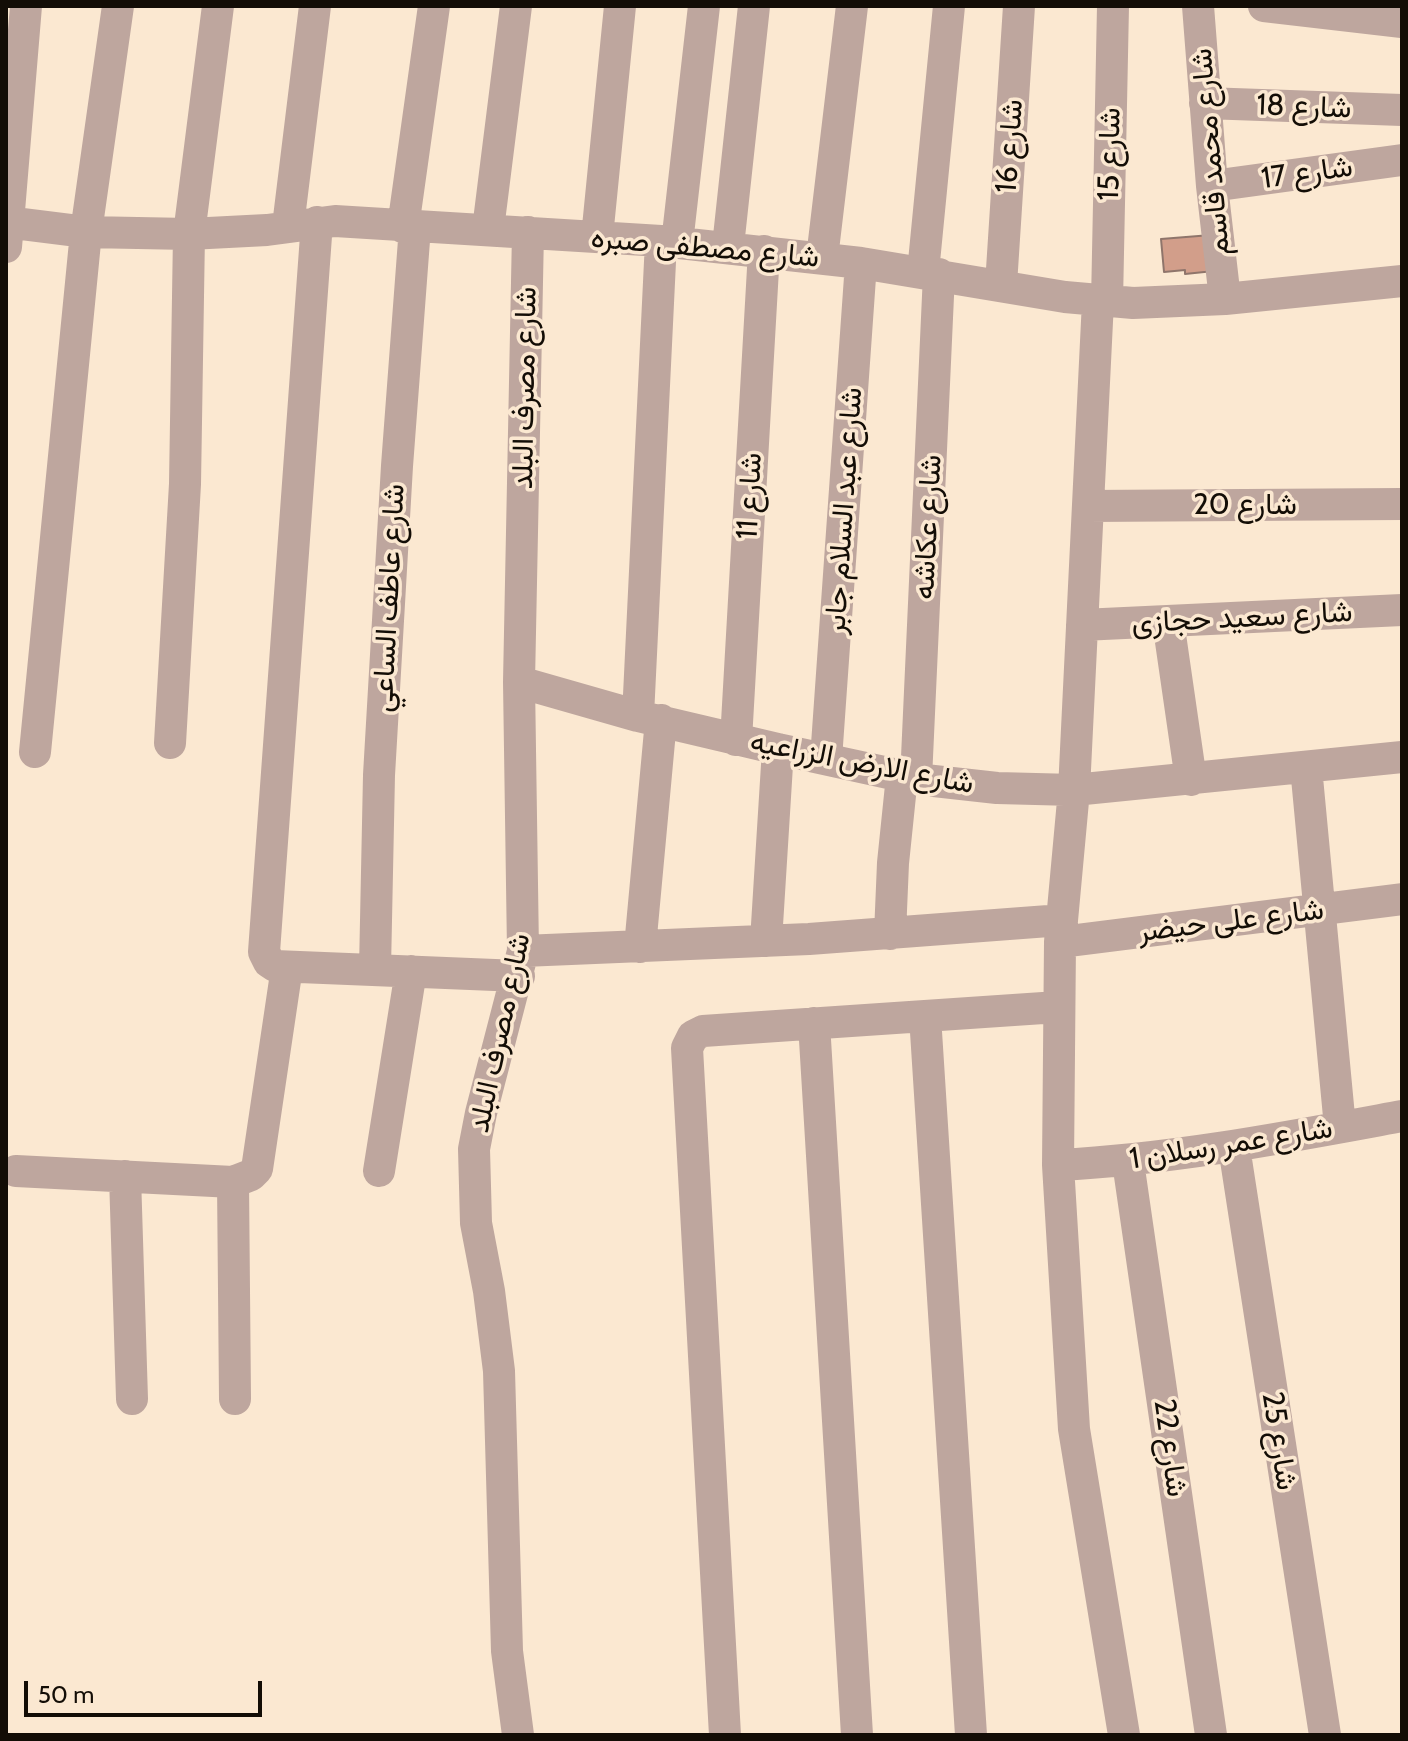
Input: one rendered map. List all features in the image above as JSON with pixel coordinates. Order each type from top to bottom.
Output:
[{"type":"street","points":[[7,230],[26,6]]},
{"type":"street","points":[[35,752],[86,232],[118,6]]},
{"type":"street","points":[[170,743],[185,484],[189,234],[218,6]]},
{"type":"street","points":[[16,1171],[233,1182],[251,1175],[257,1169],[287,967],[275,966],[264,952],[315,6]]},
{"type":"street","name":"شارع عاطف الساعي","points":[[375,969],[380,760],[409,227],[434,6]]},
{"type":"street","points":[[488,229],[516,6]]},
{"type":"street","points":[[597,237],[620,6]]},
{"type":"street","points":[[640,947],[669,242],[704,6]]},
{"type":"street","points":[[728,246],[754,6]]},
{"type":"street","points":[[822,258],[852,6]]},
{"type":"street","name":"شارع عكاشه","points":[[890,934],[893,863],[909,778],[931,273],[949,6]]},
{"type":"street","name":"شارع 16","points":[[1001,285],[1019,6]]},
{"type":"street","name":"شارع 15","points":[[1113,6],[1102,301],[1074,790],[1061,931],[1058,1165],[1074,1429],[1124,1735]]},
{"type":"street","name":"شارع محمد قاسم","points":[[1198,6],[1212,186],[1225,299]]},
{"type":"street","points":[[1264,6],[1402,22]]},
{"type":"street","name":"شارع 18","points":[[1205,103],[1402,110]]},
{"type":"street","name":"شارع 17","points":[[1212,186],[1402,160]]},
{"type":"street","name":"شارع مصطفى صبره","points":[[7,230],[189,234],[267,230],[302,224],[488,229],[728,246],[931,273],[1102,301],[1159,303],[1225,299],[1402,281]]},
{"type":"street","name":"شارع مصرف البلد","points":[[518,1735],[507,1651],[499,1371],[489,1291],[476,1223],[474,1149],[521,964],[525,923],[519,682],[528,232]]},
{"type":"street","name":"شارع 11","points":[[736,740],[764,251]]},
{"type":"street","name":"شارع عبد السلام جابر","points":[[826,759],[861,263]]},
{"type":"street","name":"شارع 20","points":[[1088,506],[1402,504]]},
{"type":"street","name":"شارع سعيد حجازى","points":[[1082,625],[1402,610]]},
{"type":"street","points":[[1168,621],[1191,780]]},
{"type":"street","name":"شارع الارض الزراعيه","points":[[519,682],[736,740],[909,778],[997,788],[1074,790],[1402,757]]},
{"type":"street","points":[[766,941],[778,749]]},
{"type":"street","points":[[1306,767],[1340,1127]]},
{"type":"street","name":"شارع على حيضر","points":[[287,967],[411,971],[521,964],[640,947],[890,934],[1061,931],[1319,910],[1402,899]]},
{"type":"street","points":[[379,1171],[411,971]]},
{"type":"street","points":[[725,1735],[687,1048],[693,1036],[703,1031],[1058,1007]]},
{"type":"street","points":[[925,1016],[971,1735]]},
{"type":"street","points":[[814,1023],[857,1735]]},
{"type":"street","name":"شارع عمر رسلان 1","points":[[1058,1165],[1128,1162],[1234,1147],[1402,1116]]},
{"type":"street","name":"شارع 25","points":[[1234,1147],[1325,1735]]},
{"type":"street","name":"شارع 22","points":[[1128,1162],[1211,1735]]},
{"type":"street","points":[[125,1176],[132,1399]]},
{"type":"street","points":[[233,1182],[235,1399]]},
{"type":"building","points":[[1211,235],[1214,271],[1185,274],[1185,270],[1164,272],[1161,239]]}]
